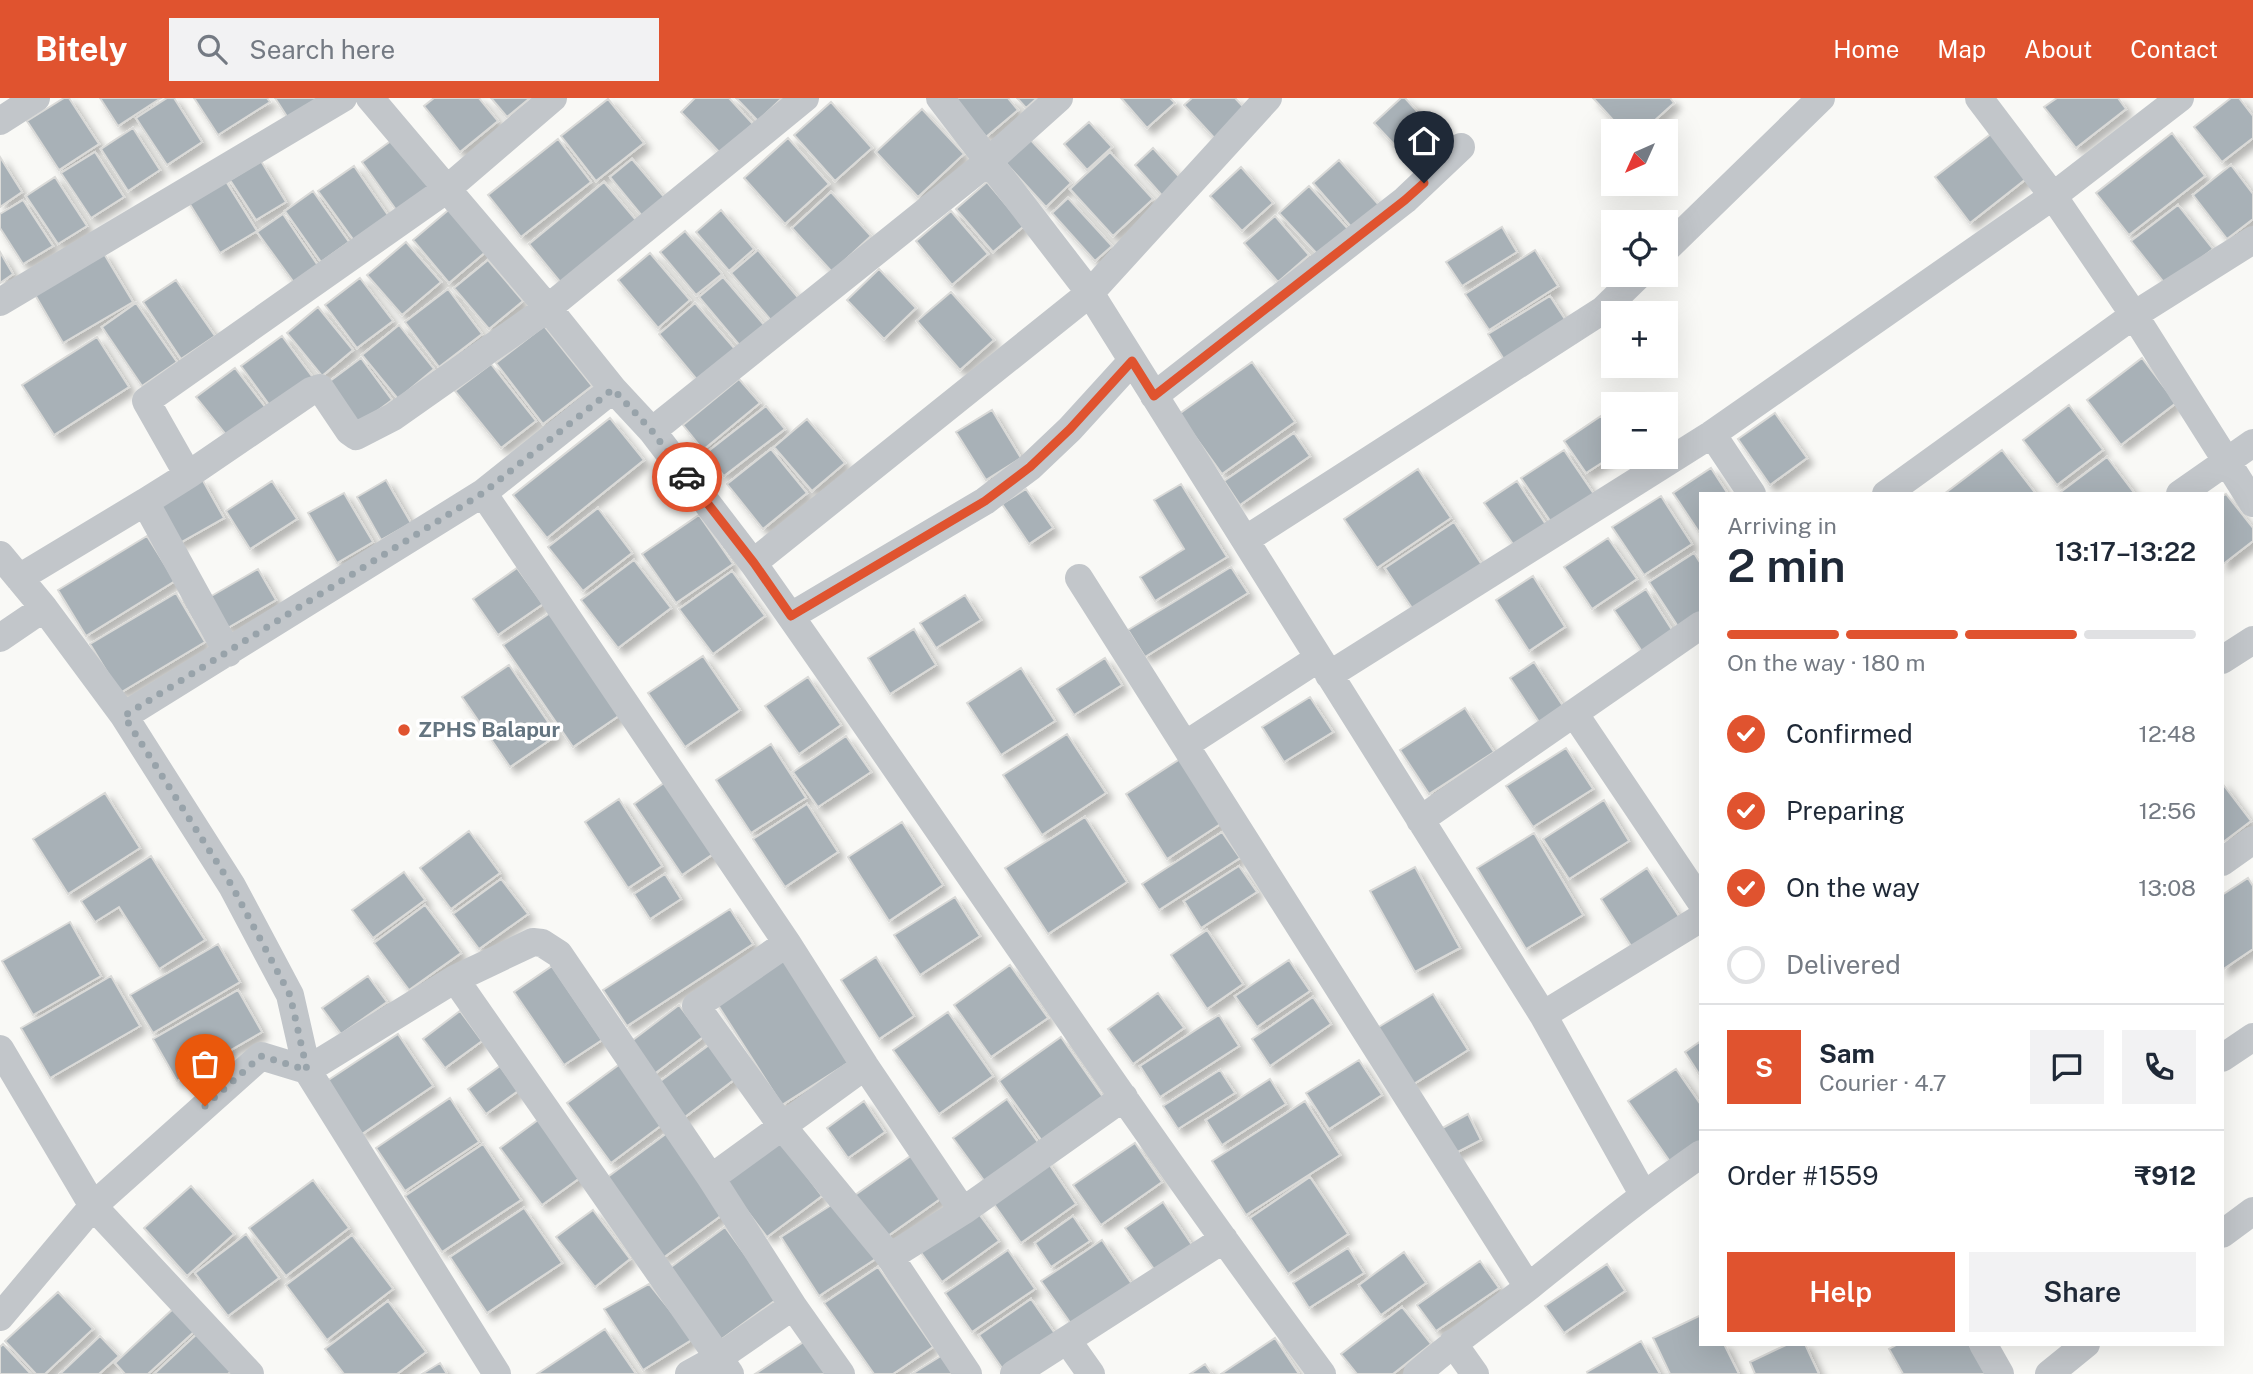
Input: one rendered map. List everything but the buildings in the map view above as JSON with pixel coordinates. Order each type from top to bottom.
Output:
[{"type":"street","points":[[0,121],[36,98]]},
{"type":"street","points":[[0,302],[343,98]]},
{"type":"street","points":[[370,98],[613,389],[652,431],[754,563],[1124,1097],[1322,1374]]},
{"type":"street","points":[[188,475],[146,401],[447,189],[553,98]]},
{"type":"street","points":[[19,578],[188,475],[312,390],[320,388],[349,431],[356,436],[393,417],[548,308],[805,98]]},
{"type":"street","points":[[940,98],[1090,293],[1543,1015],[1643,1194]]},
{"type":"street","points":[[652,431],[989,161],[1059,98]]},
{"type":"street","points":[[754,563],[1090,293],[1268,98]]},
{"type":"street","points":[[1678,237],[1822,98]]},
{"type":"street","points":[[1979,98],[2053,196],[2134,315],[2253,503]]},
{"type":"street","points":[[1185,745],[1324,667],[1712,434],[2053,196],[2180,98]]},
{"type":"street","points":[[1154,396],[1405,200],[1461,147]]},
{"type":"street","points":[[1889,492],[2134,315],[2253,240]]},
{"type":"street","points":[[1245,540],[1603,310],[1627,287]]},
{"type":"street","points":[[791,616],[985,501],[1021,474],[1070,429],[1132,361]]},
{"type":"street","points":[[124,716],[483,493],[613,389]]},
{"type":"street","points":[[1712,434],[1751,492]]},
{"type":"street","points":[[2183,492],[2253,443]]},
{"type":"street","points":[[483,493],[787,943],[865,1066],[963,1211]]},
{"type":"street","points":[[145,502],[228,653]]},
{"type":"street","points":[[0,555],[44,608],[124,716],[232,886],[290,995],[307,1070],[497,1374]]},
{"type":"street","points":[[1079,578],[1528,1287]]},
{"type":"street","points":[[0,638],[44,608]]},
{"type":"street","points":[[1420,820],[1699,626]]},
{"type":"street","points":[[2224,659],[2253,640]]},
{"type":"street","points":[[1574,713],[1699,899]]},
{"type":"street","points":[[2224,861],[2253,840]]},
{"type":"street","points":[[1543,1015],[1699,919]]},
{"type":"street","points":[[0,1317],[93,1206],[261,1056],[307,1070],[455,979],[533,942],[542,943],[559,954],[711,1178],[793,1307],[841,1374]]},
{"type":"street","points":[[787,943],[696,1006],[782,1126],[890,1257],[968,1374]]},
{"type":"street","points":[[455,979],[724,1366]]},
{"type":"street","points":[[2224,1057],[2253,1037]]},
{"type":"street","points":[[0,1049],[93,1206],[247,1372]]},
{"type":"street","points":[[711,1178],[865,1066]]},
{"type":"street","points":[[890,1257],[963,1211],[1124,1097]]},
{"type":"street","points":[[1417,1374],[1643,1194],[1699,1155]]},
{"type":"street","points":[[2224,1233],[2253,1211]]},
{"type":"street","points":[[1014,1374],[1224,1239]]},
{"type":"street","points":[[689,1374],[724,1366],[793,1307]]},
{"type":"street","points":[[1067,1340],[1091,1374]]},
{"type":"street","points":[[1453,1343],[1475,1374]]},
{"type":"street","points":[[1984,1346],[2000,1374]]},
{"type":"street","points":[[2049,1374],[2084,1346]]},
{"type":"way so far","points":[[205,1106],[261,1056],[307,1070],[290,995],[232,886],[124,716],[483,493],[613,389],[652,431],[687,477]]},
{"type":"place","name":"ZPHS Balapur","points":[[404,730]]},
{"type":"route","points":[[687,477],[754,563],[791,616],[985,501],[1030,467],[1070,429],[1132,361],[1154,396],[1424,183]]}]
